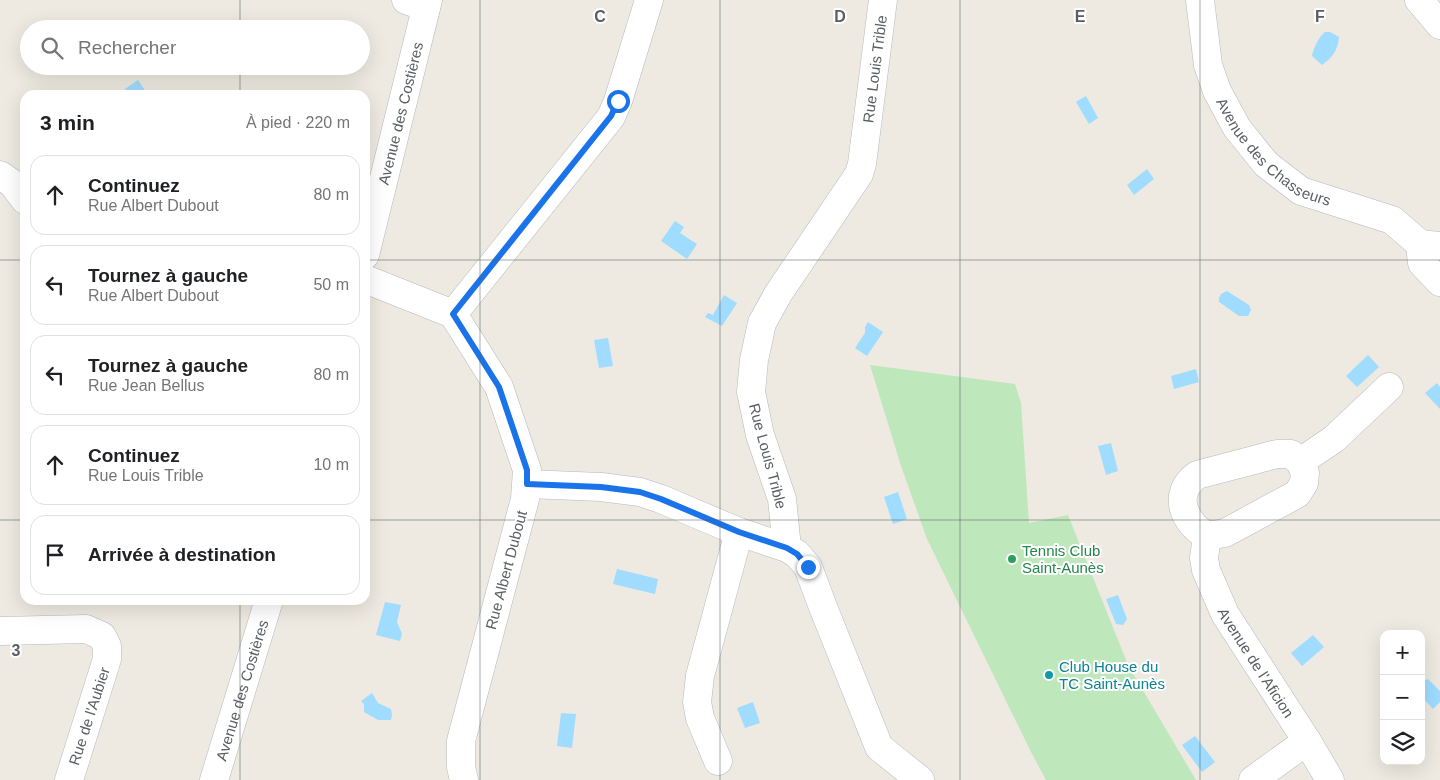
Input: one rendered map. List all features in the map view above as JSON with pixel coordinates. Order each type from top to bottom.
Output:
[{"type":"street","points":[[370,281],[453,314],[611,116],[618,101],[649,0]]},
{"type":"street","name":"Rue Louis Trible","points":[[787,548],[782,499],[760,435],[751,392],[754,360],[762,323],[778,294],[859,174],[862,164],[883,0]]},
{"type":"street","name":"Avenue des Chasseurs","points":[[1200,0],[1208,66],[1217,91],[1237,128],[1266,164],[1301,191],[1392,220],[1430,245],[1422,263],[1440,282]]},
{"type":"street","points":[[1419,0],[1440,25]]},
{"type":"street","name":"Avenue des Costières","points":[[370,233],[420,2]]},
{"type":"street","points":[[0,175],[13,184],[20,193]]},
{"type":"street","name":"Rue Albert Dubout","points":[[453,314],[499,387],[527,470],[525,499],[462,741],[464,780]]},
{"type":"street","points":[[1300,462],[1334,439],[1389,386]]},
{"type":"street","points":[[1277,454],[1290,454],[1300,462],[1305,473],[1304,483],[1297,494],[1225,533],[1207,536],[1194,527],[1184,513],[1182,506],[1184,495],[1192,479],[1197,475],[1277,454]]},
{"type":"street","points":[[527,484],[601,487],[640,492],[739,532],[787,548],[797,554],[808,567],[879,747],[920,780]]},
{"type":"street","points":[[718,761],[700,718],[697,702],[700,676],[739,532]]},
{"type":"street","name":"Avenue de l'Aficion","points":[[1207,536],[1204,558],[1206,570],[1225,614],[1330,780]]},
{"type":"street","name":"Avenue des Costières","points":[[214,780],[267,605]]},
{"type":"street","name":"Rue de l'Aubier","points":[[0,631],[86,630],[102,636],[107,646],[107,659],[69,780]]},
{"type":"street","points":[[1253,780],[1307,741]]},
{"type":"green space","name":"Tennis Club Saint-Aunès","points":[[870,365],[1015,384],[1021,403],[1029,523],[1068,515],[1128,665],[1196,780],[1046,780],[927,539],[901,466]]},
{"type":"water","points":[[1325,32],[1330,32],[1339,37],[1334,53],[1322,65],[1312,56],[1317,43]]},
{"type":"water","points":[[138,80],[145,90],[126,90]]},
{"type":"water","points":[[1086,96],[1098,118],[1089,124],[1076,102]]},
{"type":"water","points":[[1147,169],[1154,179],[1134,195],[1127,185]]},
{"type":"water","points":[[675,221],[684,227],[680,233],[697,244],[687,259],[661,241]]},
{"type":"water","points":[[1227,291],[1249,305],[1251,310],[1248,316],[1239,316],[1219,302],[1221,294]]},
{"type":"water","points":[[724,295],[737,303],[722,326],[705,317],[708,313],[713,315]]},
{"type":"water","points":[[868,322],[883,332],[867,356],[855,348],[865,333],[865,327]]},
{"type":"water","points":[[608,338],[613,366],[599,368],[594,340]]},
{"type":"water","points":[[1368,355],[1379,367],[1357,387],[1346,376]]},
{"type":"water","points":[[1196,369],[1199,382],[1174,389],[1171,376]]},
{"type":"water","points":[[1437,383],[1440,387],[1440,409],[1425,393]]},
{"type":"water","points":[[1111,443],[1118,471],[1106,475],[1098,446]]},
{"type":"water","points":[[898,492],[907,519],[893,524],[884,497]]},
{"type":"water","points":[[617,569],[658,579],[655,594],[613,584]]},
{"type":"water","points":[[1118,595],[1127,619],[1123,625],[1116,624],[1106,599]]},
{"type":"water","points":[[385,602],[401,605],[397,622],[402,634],[400,641],[376,635]]},
{"type":"water","points":[[1313,635],[1324,647],[1302,666],[1291,653]]},
{"type":"water","points":[[1428,679],[1440,691],[1440,702],[1433,709],[1425,700],[1425,680]]},
{"type":"water","points":[[372,693],[378,703],[391,709],[391,720],[378,720],[364,712],[364,704],[361,701]]},
{"type":"water","points":[[753,702],[760,723],[745,728],[737,708]]},
{"type":"water","points":[[561,713],[576,714],[572,748],[557,746]]},
{"type":"water","points":[[1195,736],[1215,762],[1202,772],[1182,745]]},
{"type":"place","name":"Tennis Club Saint-Aunès","points":[[1012,559]]},
{"type":"place","name":"Club House du TC Saint-Aunès","points":[[1049,675]]},
{"type":"route","points":[[618,101],[611,116],[453,314],[499,387],[527,470],[527,484],[601,487],[640,492],[739,532],[787,548],[797,554],[808,567]]}]
